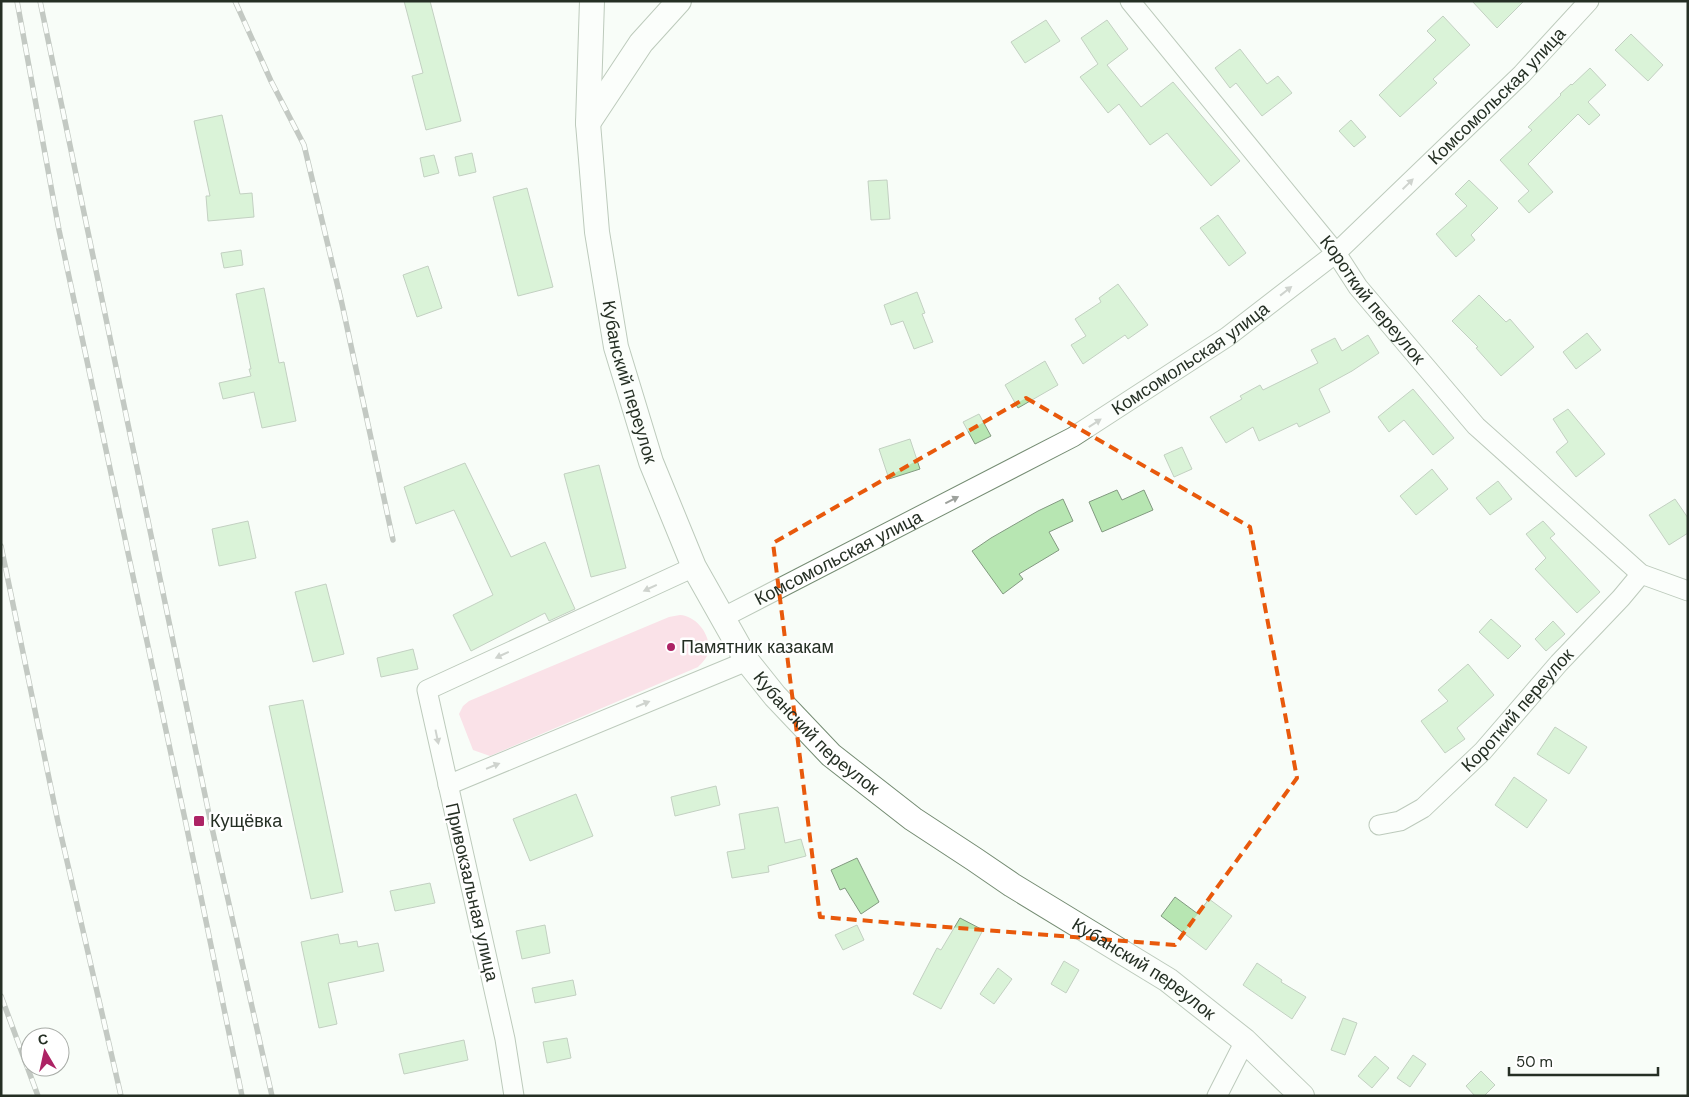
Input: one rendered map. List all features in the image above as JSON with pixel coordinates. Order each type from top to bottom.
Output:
[{"type":"street","name":"Кубанский переулок","points":[[592,1],[588,122],[596,232],[616,347],[651,462],[694,567],[747,661],[775,696],[831,755],[913,819],[1012,885],[1168,980],[1245,1041],[1302,1096]]},
{"type":"street","points":[[588,122],[641,43],[679,1]]},
{"type":"street","name":"Короткий переулок","points":[[1130,1],[1336,253],[1358,287],[1476,426],[1642,574],[1688,591]]},
{"type":"street","name":"Комсомольская улица","points":[[722,618],[1074,437],[1227,337],[1336,253],[1522,74],[1589,1]]},
{"type":"street","name":"Привокзальная улица","points":[[514,1096],[503,1030],[427,690],[694,567]]},
{"type":"street","name":"Короткий переулок","points":[[1379,825],[1400,821],[1423,808],[1483,751],[1559,663],[1642,574]]},
{"type":"street","points":[[448,785],[747,661]]},
{"type":"street","points":[[1217,1096],[1245,1041]]},
{"type":"highlighted area","points":[[1026,398],[1250,527],[1297,778],[1175,945],[820,917],[773,543]]},
{"type":"shaded area","points":[[680,615],[696,621],[706,635],[709,647],[708,653],[698,667],[490,756],[473,750],[459,714],[463,706],[469,701],[669,617]]},
{"type":"building","points":[[404,1],[430,1],[461,121],[426,130],[412,76],[423,73]]},
{"type":"building","points":[[1472,1],[1524,1],[1497,28]]},
{"type":"building","points":[[1443,16],[1470,45],[1433,79],[1437,83],[1400,117],[1379,95],[1436,40],[1427,31]]},
{"type":"building","points":[[1046,20],[1060,41],[1025,63],[1011,42]]},
{"type":"building","points":[[1107,20],[1128,49],[1107,65],[1141,107],[1173,82],[1240,161],[1211,186],[1167,133],[1150,145],[1119,104],[1108,113],[1080,77],[1098,64],[1081,38]]},
{"type":"building","points":[[1631,34],[1663,65],[1648,81],[1615,50]]},
{"type":"building","points":[[1240,49],[1267,84],[1278,76],[1292,93],[1262,116],[1236,83],[1230,88],[1215,68]]},
{"type":"building","points":[[1590,68],[1606,85],[1588,102],[1600,115],[1589,125],[1578,114],[1528,164],[1553,192],[1529,213],[1518,201],[1529,191],[1500,160],[1532,130],[1528,127],[1560,94]]},
{"type":"building","points":[[222,115],[240,194],[252,193],[254,217],[208,221],[206,196],[210,196],[194,121]]},
{"type":"building","points":[[1351,120],[1366,137],[1354,147],[1339,131]]},
{"type":"building","points":[[472,153],[476,172],[459,176],[455,157]]},
{"type":"building","points":[[434,155],[439,173],[424,177],[420,158]]},
{"type":"building","points":[[887,180],[890,219],[871,220],[868,181]]},
{"type":"building","points":[[1469,180],[1498,208],[1471,235],[1475,240],[1456,257],[1436,234],[1467,206],[1455,194]]},
{"type":"building","points":[[527,188],[553,287],[518,296],[493,197]]},
{"type":"building","points":[[1218,215],[1246,253],[1229,266],[1200,228]]},
{"type":"building","points":[[241,250],[243,265],[224,268],[221,253]]},
{"type":"building","points":[[428,266],[442,308],[417,317],[403,275]]},
{"type":"building","points":[[1118,284],[1148,325],[1128,339],[1125,335],[1083,364],[1071,345],[1086,336],[1075,319],[1101,302],[1099,298]]},
{"type":"building","points":[[264,288],[279,363],[284,362],[296,421],[262,428],[254,392],[223,399],[219,383],[251,376],[236,294]]},
{"type":"building","points":[[917,292],[925,313],[922,314],[933,342],[914,349],[903,321],[891,325],[884,305]]},
{"type":"building","points":[[1479,295],[1506,322],[1510,319],[1534,347],[1501,376],[1476,348],[1478,347],[1452,321]]},
{"type":"building","points":[[1587,333],[1601,350],[1576,369],[1563,352]]},
{"type":"building","points":[[1368,335],[1379,353],[1352,371],[1319,389],[1330,412],[1299,427],[1297,423],[1259,441],[1253,427],[1226,443],[1210,417],[1242,399],[1240,396],[1260,385],[1263,390],[1318,363],[1311,350],[1335,338],[1342,351]]},
{"type":"building","points":[[1045,361],[1058,385],[1018,408],[1005,385]]},
{"type":"building","points":[[1413,389],[1454,438],[1433,455],[1404,420],[1389,432],[1378,417]]},
{"type":"building","points":[[1568,409],[1605,454],[1576,477],[1556,452],[1568,442],[1553,419]]},
{"type":"building","points":[[979,414],[991,436],[975,444],[963,422]]},
{"type":"building","points":[[910,439],[920,469],[889,479],[879,449]]},
{"type":"building","points":[[1182,447],[1192,469],[1174,477],[1164,455]]},
{"type":"building","points":[[465,463],[511,557],[545,542],[575,609],[549,621],[545,613],[471,651],[453,615],[493,595],[454,510],[416,524],[404,487]]},
{"type":"building","points":[[599,465],[626,568],[591,577],[564,474]]},
{"type":"building","points":[[1432,469],[1448,489],[1416,515],[1400,496]]},
{"type":"building","points":[[1498,481],[1512,499],[1490,515],[1476,498]]},
{"type":"building","points":[[1117,490],[1122,500],[1144,490],[1153,510],[1102,532],[1089,502]]},
{"type":"building","points":[[1063,499],[1073,521],[1049,532],[1059,550],[1019,574],[1023,579],[1003,594],[972,551],[1038,511]]},
{"type":"building","points":[[1675,499],[1688,518],[1688,533],[1669,545],[1649,515]]},
{"type":"building","points":[[248,521],[256,558],[219,566],[212,529]]},
{"type":"building","points":[[1543,521],[1555,534],[1550,538],[1600,592],[1577,613],[1535,569],[1546,558],[1526,534]]},
{"type":"building","points":[[326,584],[344,654],[313,662],[295,592]]},
{"type":"building","points":[[1491,619],[1521,646],[1508,659],[1479,632]]},
{"type":"building","points":[[1553,621],[1565,634],[1546,651],[1535,639]]},
{"type":"building","points":[[413,649],[418,669],[381,677],[377,658]]},
{"type":"building","points":[[1468,664],[1494,695],[1457,728],[1465,739],[1445,753],[1421,721],[1448,701],[1438,690]]},
{"type":"building","name":"Кущёвка","points":[[303,700],[343,892],[311,899],[269,706]]},
{"type":"building","points":[[1555,727],[1587,747],[1569,774],[1537,754]]},
{"type":"building","points":[[1514,777],[1547,800],[1527,828],[1495,805]]},
{"type":"building","points":[[716,786],[720,805],[675,816],[671,797]]},
{"type":"building","points":[[576,794],[593,836],[530,861],[513,819]]},
{"type":"building","points":[[778,807],[785,843],[801,839],[806,856],[768,866],[769,872],[732,878],[727,852],[745,849],[739,814]]},
{"type":"building","points":[[857,858],[879,902],[861,914],[845,888],[840,890],[831,870]]},
{"type":"building","points":[[430,883],[435,903],[395,911],[390,891]]},
{"type":"building","points":[[1175,897],[1198,914],[1209,899],[1232,916],[1206,950],[1161,916]]},
{"type":"building","points":[[960,918],[983,930],[941,1009],[913,994],[937,948],[941,950]]},
{"type":"building","points":[[545,925],[550,953],[522,959],[516,931]]},
{"type":"building","points":[[857,925],[864,940],[843,950],[835,935]]},
{"type":"building","points":[[338,934],[340,944],[357,941],[358,947],[378,943],[384,971],[328,983],[337,1024],[319,1028],[301,942]]},
{"type":"building","points":[[1064,961],[1079,970],[1066,993],[1051,984]]},
{"type":"building","points":[[1257,963],[1282,980],[1281,982],[1306,997],[1292,1019],[1243,985]]},
{"type":"building","points":[[998,968],[1012,979],[994,1004],[980,994]]},
{"type":"building","points":[[573,980],[576,995],[535,1003],[532,988]]},
{"type":"building","points":[[1343,1018],[1357,1023],[1345,1055],[1331,1050]]},
{"type":"building","points":[[567,1038],[571,1058],[547,1063],[543,1042]]},
{"type":"building","points":[[464,1040],[468,1060],[404,1074],[399,1054]]},
{"type":"building","points":[[1413,1055],[1426,1064],[1410,1087],[1397,1078]]},
{"type":"building","points":[[1375,1056],[1389,1068],[1372,1088],[1358,1076]]},
{"type":"building","points":[[1481,1071],[1495,1085],[1484,1096],[1475,1096],[1466,1086]]},
{"type":"railway","points":[[17,1],[59,230],[242,1096]]},
{"type":"railway","points":[[40,1],[210,819],[272,1096]]},
{"type":"railway","points":[[235,1],[271,81],[304,145],[342,304],[393,540]]},
{"type":"railway","points":[[1,546],[58,822],[121,1096]]},
{"type":"railway","points":[[1,996],[38,1096]]},
{"type":"place","name":"Памятник казакам","points":[[671,647]]},
{"type":"place","name":"Кущёвка","points":[[199,821]]}]
